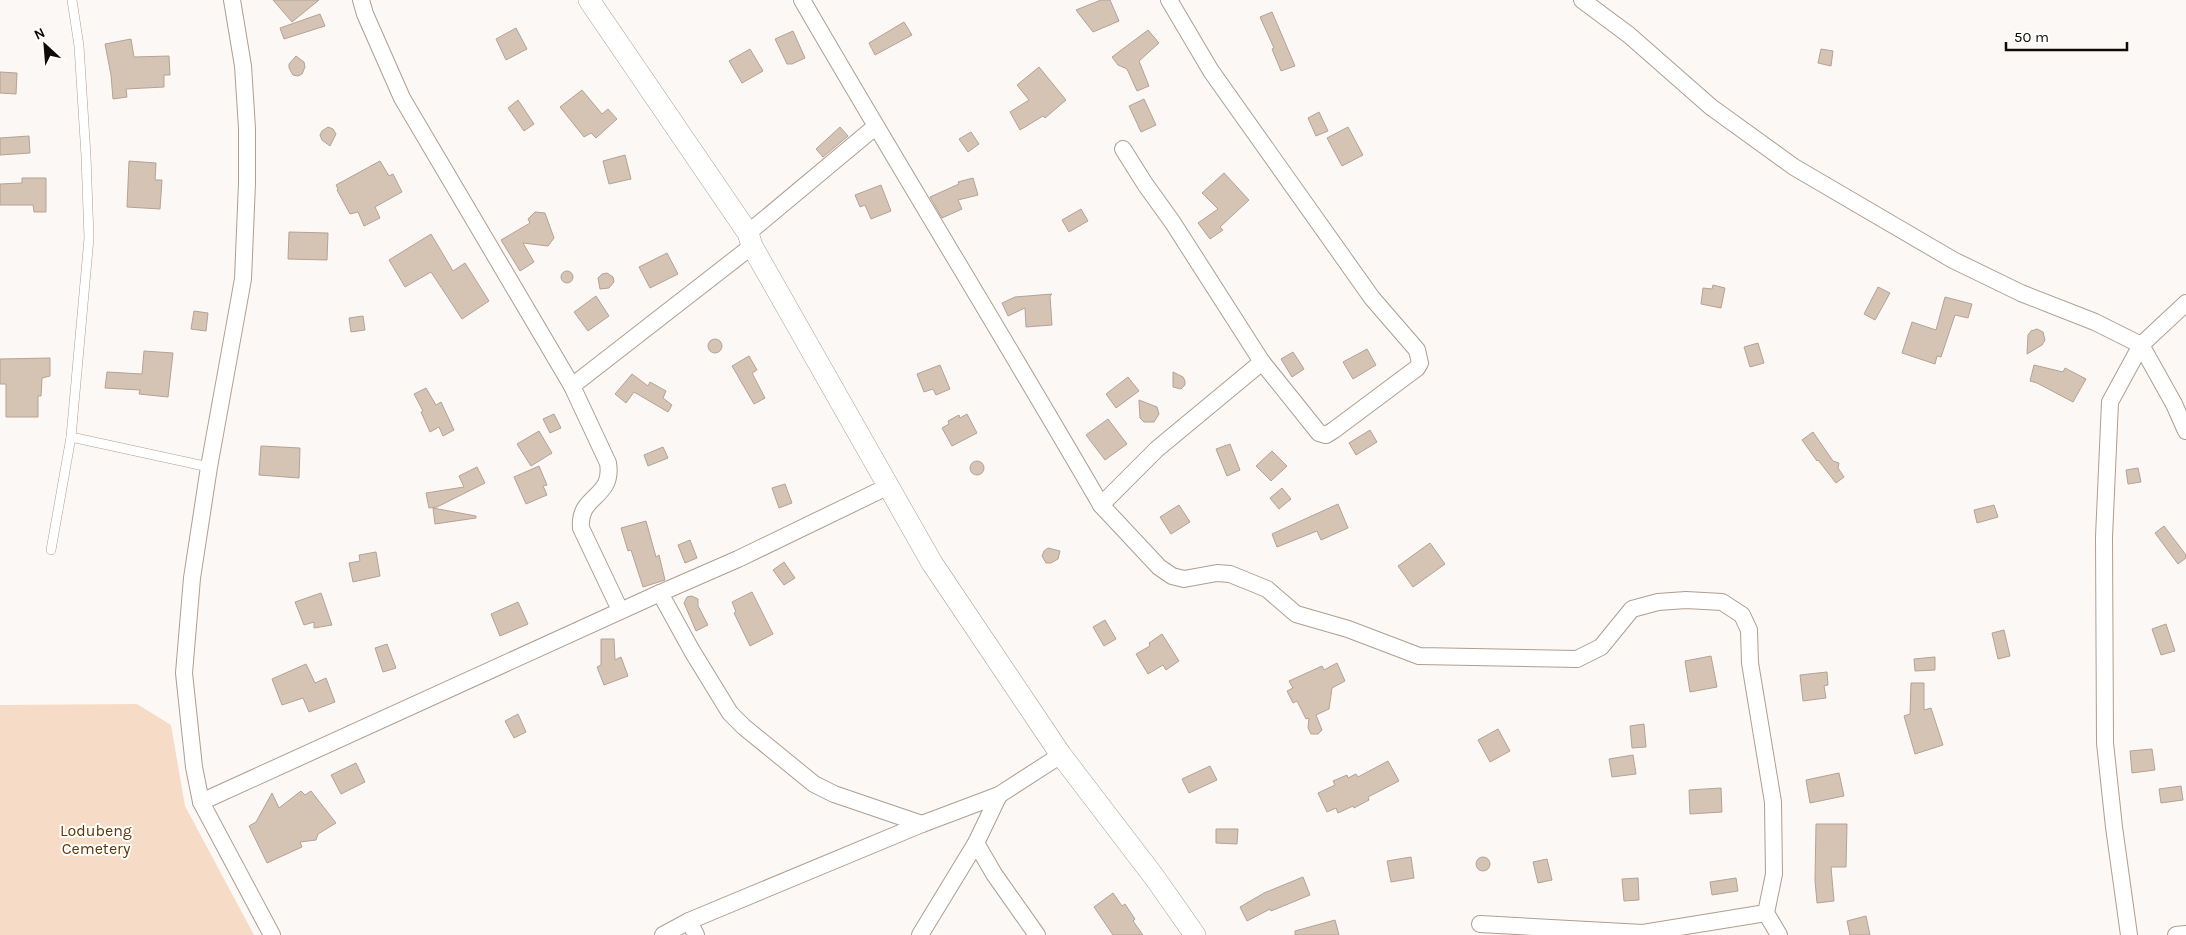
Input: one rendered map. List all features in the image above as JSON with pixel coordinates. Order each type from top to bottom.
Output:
[{"type":"street","points":[[232,0],[243,66],[247,128],[243,269],[192,578],[184,673],[194,767],[201,802],[272,935]]},
{"type":"street","points":[[361,0],[365,14],[402,98],[572,386],[608,463],[610,471],[608,482],[602,491],[585,505],[582,513],[581,528],[620,610]]},
{"type":"street","points":[[589,0],[750,239],[932,563],[1061,755],[1196,935]]},
{"type":"street","points":[[802,0],[875,127],[1036,392],[1101,505],[1159,567],[1172,576],[1184,579],[1217,572],[1230,574],[1267,589],[1296,614],[1348,629],[1419,656],[1577,659],[1601,647],[1632,609],[1658,602],[1686,600],[1722,602],[1742,615],[1749,630],[1750,663],[1773,802],[1774,874],[1766,914],[1779,935]]},
{"type":"street","points":[[1123,149],[1262,362],[1319,433],[1326,435],[1334,430],[1417,368],[1420,363],[1417,350],[1372,298],[1211,71],[1169,0]]},
{"type":"street","points":[[1582,0],[1629,35],[1711,107],[1794,167],[1953,260],[2021,293],[2095,322],[2141,345],[2174,404],[2186,431]]},
{"type":"street","points":[[572,386],[750,239],[875,127]]},
{"type":"street","points":[[2129,935],[2114,827],[2105,742],[2104,536],[2110,402],[2141,345],[2186,303]]},
{"type":"street","points":[[1101,505],[1157,449],[1262,362]]},
{"type":"street","points":[[201,802],[620,610],[738,559],[889,486]]},
{"type":"street","points":[[660,593],[677,626],[730,713],[744,728],[814,784],[834,794],[922,824]]},
{"type":"street","points":[[663,935],[693,928],[922,824],[999,795],[1061,755]]},
{"type":"street","points":[[920,935],[976,843],[999,795]]},
{"type":"street","points":[[976,843],[994,874],[1037,935]]},
{"type":"street","points":[[1480,924],[1567,932],[1643,933],[1766,914]]},
{"type":"street","points":[[2176,935],[2186,934]]},
{"type":"lane","points":[[51,550],[70,437],[89,238],[79,46],[72,0]]},
{"type":"lane","points":[[70,437],[209,466]]},
{"type":"green space","name":"Lodubeng Cemetery","points":[[137,704],[171,725],[185,806],[254,935],[0,935],[0,705]]},
{"type":"building","points":[[273,0],[319,0],[292,22]]},
{"type":"building","points":[[1101,0],[1110,0],[1119,21],[1093,32],[1076,10]]},
{"type":"building","points":[[1272,12],[1295,66],[1281,71],[1272,49],[1274,48],[1260,17]]},
{"type":"building","points":[[320,14],[325,26],[284,39],[280,28]]},
{"type":"building","points":[[904,22],[912,35],[875,55],[869,43]]},
{"type":"building","points":[[516,28],[527,49],[506,60],[496,39]]},
{"type":"building","points":[[1148,30],[1159,43],[1139,61],[1149,86],[1137,91],[1127,69],[1118,65],[1112,57]]},
{"type":"building","points":[[793,31],[805,58],[792,64],[787,64],[775,39]]},
{"type":"building","points":[[131,39],[134,57],[169,56],[170,75],[164,75],[164,87],[126,89],[127,97],[113,99],[105,44]]},
{"type":"building","points":[[750,49],[763,71],[742,83],[729,61]]},
{"type":"building","points":[[1821,49],[1833,51],[1831,66],[1818,63]]},
{"type":"building","points":[[296,56],[304,62],[305,67],[302,74],[298,76],[293,75],[289,68],[289,64]]},
{"type":"building","points":[[1039,67],[1066,100],[1045,118],[1043,116],[1020,130],[1010,112],[1029,100],[1017,85]]},
{"type":"building","points":[[0,72],[17,73],[16,94],[0,93]]},
{"type":"building","points":[[582,90],[602,114],[608,109],[617,119],[596,138],[591,133],[584,137],[560,107]]},
{"type":"building","points":[[1144,99],[1156,125],[1141,132],[1129,106]]},
{"type":"building","points":[[518,100],[534,124],[524,131],[508,108]]},
{"type":"building","points":[[1319,112],[1328,131],[1316,136],[1308,118]]},
{"type":"building","points":[[328,127],[333,129],[336,134],[330,146],[322,140],[320,135]]},
{"type":"building","points":[[840,127],[848,136],[823,157],[816,149]]},
{"type":"building","points":[[1348,127],[1363,155],[1342,166],[1327,138]]},
{"type":"building","points":[[971,132],[979,144],[968,152],[959,139]]},
{"type":"building","points":[[29,136],[30,153],[0,155],[0,138]]},
{"type":"building","points":[[625,155],[631,179],[609,184],[603,161]]},
{"type":"building","points":[[129,161],[156,163],[155,180],[162,180],[160,209],[127,207]]},
{"type":"building","points":[[380,161],[389,176],[393,174],[402,192],[375,207],[380,218],[364,226],[358,212],[350,214],[336,185]]},
{"type":"building","points":[[1224,173],[1249,200],[1220,227],[1223,230],[1210,239],[1198,223],[1218,209],[1202,193]]},
{"type":"building","points":[[22,178],[46,178],[46,212],[34,212],[33,205],[0,205],[0,184],[22,183]]},
{"type":"building","points":[[973,178],[978,195],[958,200],[962,209],[942,218],[930,197],[959,184],[958,182]]},
{"type":"building","points":[[881,185],[891,211],[871,219],[865,205],[860,207],[855,195]]},
{"type":"building","points":[[1081,209],[1088,221],[1069,232],[1062,220]]},
{"type":"building","points":[[535,212],[545,213],[554,238],[548,246],[523,243],[534,262],[520,271],[501,240],[530,223],[528,219]]},
{"type":"building","points":[[289,232],[328,233],[327,260],[288,259]]},
{"type":"building","points":[[431,234],[453,271],[465,263],[489,301],[462,319],[431,272],[405,287],[389,260]]},
{"type":"building","points":[[667,253],[678,274],[650,288],[639,267]]},
{"type":"building","points":[[569,271],[572,272],[572,282],[565,283],[562,282],[561,275],[562,272]]},
{"type":"building","points":[[607,273],[613,277],[614,282],[609,288],[600,289],[598,278],[602,274]]},
{"type":"building","points":[[1713,285],[1725,288],[1721,308],[1701,304],[1703,288],[1712,289]]},
{"type":"building","points":[[1878,287],[1890,293],[1875,320],[1864,314]]},
{"type":"building","points":[[1052,294],[1050,296],[1052,325],[1026,327],[1025,308],[1008,316],[1002,303],[1015,297]]},
{"type":"building","points":[[596,296],[609,316],[588,331],[574,312]]},
{"type":"building","points":[[1945,297],[1972,304],[1968,318],[1955,315],[1941,357],[1937,356],[1935,364],[1902,353],[1912,322],[1936,330]]},
{"type":"building","points":[[194,311],[208,313],[206,331],[191,329]]},
{"type":"building","points":[[363,316],[365,330],[351,332],[349,318]]},
{"type":"building","points":[[2037,329],[2043,332],[2045,340],[2042,345],[2027,354],[2028,335],[2031,331]]},
{"type":"building","points":[[715,339],[720,341],[722,346],[720,351],[715,353],[710,351],[708,346],[710,341]]},
{"type":"building","points":[[1758,343],[1764,363],[1750,367],[1744,347]]},
{"type":"building","points":[[1367,349],[1376,365],[1353,379],[1343,362]]},
{"type":"building","points":[[144,351],[173,353],[168,397],[139,394],[140,390],[105,388],[107,372],[142,374]]},
{"type":"building","points":[[1293,352],[1304,369],[1292,377],[1281,359]]},
{"type":"building","points":[[749,356],[757,370],[752,373],[765,398],[754,404],[732,366]]},
{"type":"building","points":[[50,358],[50,376],[42,378],[41,396],[38,396],[38,417],[6,417],[6,384],[0,384],[0,359]]},
{"type":"building","points":[[940,365],[950,389],[936,395],[933,389],[924,392],[917,374]]},
{"type":"building","points":[[2034,365],[2063,372],[2065,368],[2086,379],[2073,402],[2030,381]]},
{"type":"building","points":[[1173,372],[1183,377],[1185,381],[1185,385],[1181,389],[1173,387]]},
{"type":"building","points":[[632,374],[648,386],[650,382],[666,391],[663,398],[672,405],[668,412],[634,392],[626,403],[615,394]]},
{"type":"building","points":[[1128,377],[1139,391],[1116,408],[1106,394]]},
{"type":"building","points":[[426,388],[436,405],[441,402],[454,430],[443,436],[439,427],[430,432],[421,412],[423,411],[414,394]]},
{"type":"building","points":[[1139,400],[1157,407],[1159,414],[1154,422],[1144,422],[1140,418]]},
{"type":"building","points":[[554,414],[561,428],[550,433],[543,419]]},
{"type":"building","points":[[967,414],[977,433],[952,446],[942,428],[949,424],[948,421],[959,415],[960,418]]},
{"type":"building","points":[[1108,419],[1127,444],[1105,460],[1086,435]]},
{"type":"building","points":[[1370,430],[1377,442],[1356,455],[1349,443]]},
{"type":"building","points":[[539,431],[552,453],[531,466],[517,444]]},
{"type":"building","points":[[1813,432],[1833,461],[1839,463],[1838,468],[1844,477],[1836,483],[1802,440]]},
{"type":"building","points":[[1230,444],[1240,470],[1227,476],[1216,449]]},
{"type":"building","points":[[261,446],[300,448],[299,478],[259,475]]},
{"type":"building","points":[[663,447],[668,458],[648,466],[644,455]]},
{"type":"building","points":[[1272,451],[1287,466],[1271,481],[1256,466]]},
{"type":"building","points":[[977,461],[982,463],[984,468],[982,473],[977,475],[972,473],[970,468],[972,463]]},
{"type":"building","points":[[539,466],[547,485],[543,486],[547,495],[526,504],[514,477]]},
{"type":"building","points":[[477,467],[485,483],[437,507],[429,508],[426,493],[464,487],[459,476]]},
{"type":"building","points":[[2138,468],[2141,482],[2128,484],[2126,470]]},
{"type":"building","points":[[785,484],[792,503],[779,508],[772,488]]},
{"type":"building","points":[[1282,488],[1291,499],[1279,509],[1270,498]]},
{"type":"building","points":[[1338,504],[1348,528],[1321,540],[1317,531],[1277,547],[1272,534]]},
{"type":"building","points":[[1179,505],[1190,522],[1171,534],[1160,517]]},
{"type":"building","points":[[1994,505],[1998,517],[1977,523],[1974,510]]},
{"type":"building","points":[[433,508],[476,516],[476,518],[435,524]]},
{"type":"building","points":[[646,521],[656,557],[659,555],[665,580],[643,587],[631,550],[628,551],[621,528]]},
{"type":"building","points":[[2164,526],[2186,555],[2186,558],[2178,564],[2155,533]]},
{"type":"building","points":[[690,540],[697,558],[685,563],[678,545]]},
{"type":"building","points":[[1430,543],[1445,564],[1413,587],[1398,566]]},
{"type":"building","points":[[1048,548],[1060,551],[1058,559],[1051,563],[1046,563],[1042,556]]},
{"type":"building","points":[[376,552],[380,576],[353,582],[349,563],[360,561],[359,555]]},
{"type":"building","points":[[784,562],[795,578],[784,585],[773,570]]},
{"type":"building","points":[[752,592],[773,634],[750,646],[734,613],[736,612],[732,602]]},
{"type":"building","points":[[321,593],[332,625],[314,628],[314,622],[304,625],[295,602]]},
{"type":"building","points":[[692,596],[698,599],[698,606],[708,625],[696,631],[684,603],[687,597]]},
{"type":"building","points":[[518,602],[528,624],[500,636],[491,614]]},
{"type":"building","points":[[1105,620],[1116,639],[1104,646],[1093,627]]},
{"type":"building","points":[[2166,624],[2175,651],[2161,655],[2152,629]]},
{"type":"building","points":[[2004,630],[2010,656],[1998,659],[1992,633]]},
{"type":"building","points":[[1162,634],[1179,661],[1166,670],[1163,665],[1148,674],[1136,654],[1150,646],[1149,643]]},
{"type":"building","points":[[601,639],[614,639],[615,660],[621,657],[628,676],[604,685],[597,667],[601,665]]},
{"type":"building","points":[[387,644],[396,668],[383,672],[375,648]]},
{"type":"building","points":[[1711,656],[1717,687],[1690,692],[1685,661]]},
{"type":"building","points":[[1935,657],[1935,670],[1915,671],[1914,659]]},
{"type":"building","points":[[1337,663],[1345,681],[1332,688],[1329,709],[1316,715],[1322,730],[1318,734],[1311,734],[1308,728],[1309,718],[1306,719],[1297,701],[1293,703],[1287,691],[1293,688],[1289,681],[1322,666],[1324,670]]},
{"type":"building","points":[[306,664],[315,683],[326,678],[335,702],[309,712],[303,698],[282,705],[272,679]]},
{"type":"building","points":[[1827,672],[1828,685],[1824,686],[1826,698],[1803,701],[1800,675]]},
{"type":"building","points":[[1911,683],[1924,683],[1924,710],[1931,708],[1943,745],[1915,754],[1904,716],[1910,714]]},
{"type":"building","points":[[518,714],[526,732],[514,738],[505,721]]},
{"type":"building","points":[[1644,724],[1646,747],[1632,748],[1630,726]]},
{"type":"building","points":[[1498,729],[1510,751],[1490,762],[1478,740]]},
{"type":"building","points":[[2152,749],[2155,770],[2132,773],[2130,751]]},
{"type":"building","points":[[1633,755],[1636,774],[1612,777],[1609,759]]},
{"type":"building","points":[[1388,761],[1399,781],[1368,797],[1369,800],[1354,808],[1353,806],[1338,813],[1336,808],[1327,812],[1318,793],[1335,785],[1333,781],[1347,775],[1348,778],[1356,774],[1358,777]]},
{"type":"building","points":[[356,763],[365,782],[341,794],[331,775]]},
{"type":"building","points":[[1210,766],[1217,780],[1189,793],[1182,779]]},
{"type":"building","points":[[1839,773],[1844,796],[1810,803],[1806,780]]},
{"type":"building","points":[[2181,786],[2183,800],[2161,803],[2159,789]]},
{"type":"building","points":[[1721,788],[1722,812],[1690,814],[1689,790]]},
{"type":"building","points":[[301,791],[305,795],[311,791],[336,823],[318,834],[316,840],[300,842],[302,847],[267,863],[249,826],[256,822],[272,793],[279,808]]},
{"type":"building","points":[[1816,824],[1847,824],[1846,867],[1831,867],[1834,901],[1817,903],[1815,880]]},
{"type":"building","points":[[1216,829],[1238,829],[1237,844],[1216,843]]},
{"type":"building","points":[[1411,857],[1414,878],[1391,882],[1387,861]]},
{"type":"building","points":[[1480,857],[1486,857],[1490,864],[1486,871],[1480,871],[1476,867],[1476,861]]},
{"type":"building","points":[[1547,859],[1552,880],[1538,883],[1533,862]]},
{"type":"building","points":[[1303,877],[1310,895],[1271,911],[1270,909],[1247,921],[1240,907],[1264,893]]},
{"type":"building","points":[[1638,878],[1639,900],[1624,901],[1622,879]]},
{"type":"building","points":[[1736,878],[1738,891],[1712,895],[1710,882]]},
{"type":"building","points":[[1113,893],[1122,906],[1125,904],[1135,919],[1133,921],[1143,935],[1113,935],[1094,907]]},
{"type":"building","points":[[1866,916],[1870,935],[1850,935],[1847,921]]},
{"type":"building","points":[[1335,920],[1339,935],[1295,935],[1295,931]]}]
